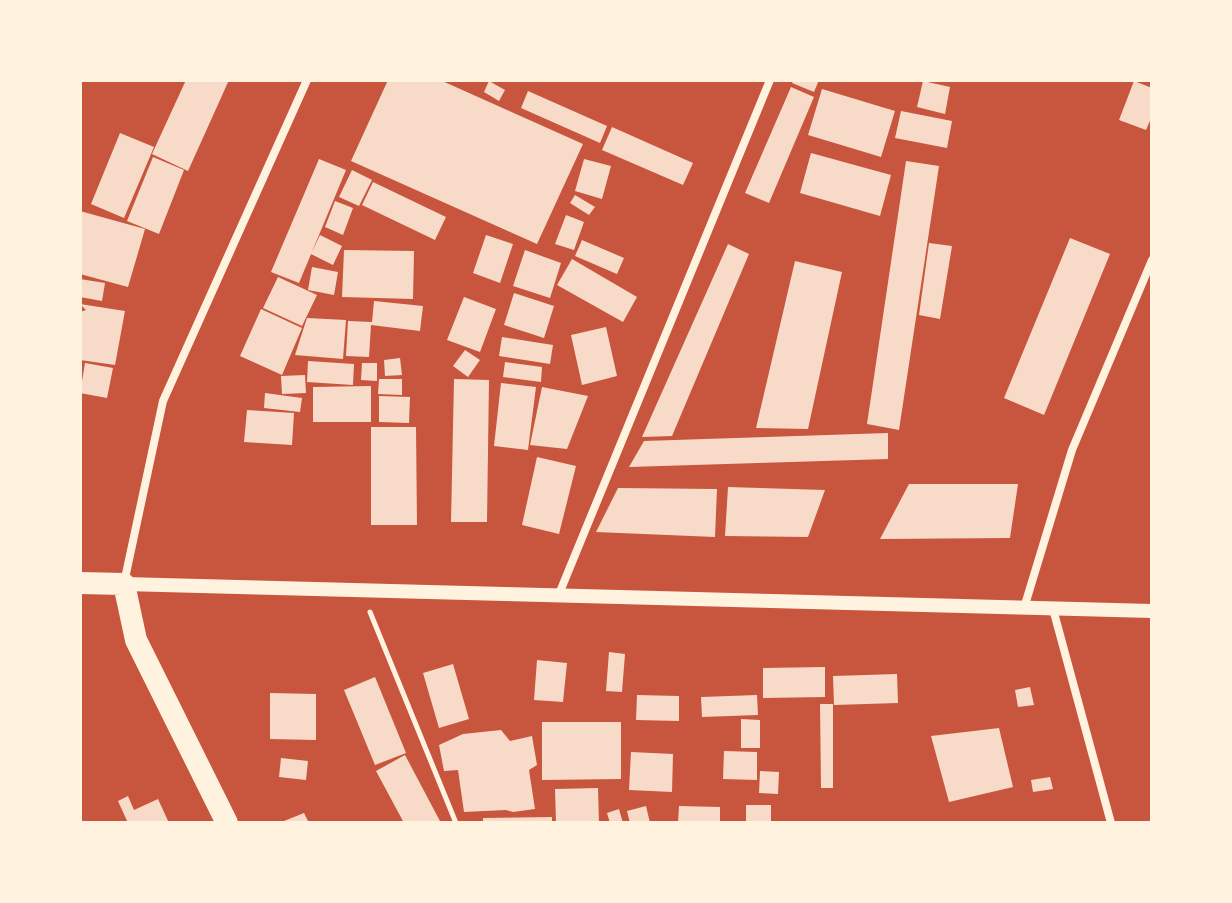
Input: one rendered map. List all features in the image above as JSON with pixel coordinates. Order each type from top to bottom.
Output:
[{"type":"highway","points":[[80,583],[124,584],[136,640],[227,823]]},
{"type":"street","points":[[307,80],[163,401],[124,584],[1152,611]]},
{"type":"street","points":[[559,594],[770,80]]},
{"type":"street","points":[[1024,608],[1072,450],[1152,260]]},
{"type":"street","points":[[1053,609],[1111,823]]},
{"type":"path","points":[[360,589],[456,823]]},
{"type":"building","points":[[186,80],[229,80],[188,171],[152,154]]},
{"type":"building","points":[[388,80],[440,80],[583,144],[537,244],[351,161]]},
{"type":"building","points":[[794,80],[819,80],[814,92],[792,83]]},
{"type":"building","points":[[489,81],[505,90],[499,101],[484,92]]},
{"type":"building","points":[[923,81],[950,87],[945,114],[917,107]]},
{"type":"building","points":[[1134,81],[1152,88],[1152,116],[1146,130],[1119,120]]},
{"type":"building","points":[[791,87],[814,97],[769,203],[745,193]]},
{"type":"building","points":[[822,89],[895,111],[881,157],[808,135]]},
{"type":"building","points":[[528,91],[607,126],[600,143],[521,108]]},
{"type":"building","points":[[901,111],[952,121],[947,148],[895,138]]},
{"type":"building","points":[[612,127],[693,163],[683,185],[602,150]]},
{"type":"building","points":[[120,133],[154,147],[124,218],[91,204]]},
{"type":"building","points":[[811,153],[891,175],[880,216],[800,193]]},
{"type":"building","points":[[153,157],[184,170],[159,234],[127,221]]},
{"type":"building","points":[[319,159],[346,170],[299,283],[271,272]]},
{"type":"building","points":[[584,159],[611,166],[602,199],[575,191]]},
{"type":"building","points":[[906,161],[939,166],[899,430],[867,424]]},
{"type":"building","points":[[352,170],[372,180],[359,206],[339,197]]},
{"type":"building","points":[[373,182],[446,217],[435,240],[362,205]]},
{"type":"building","points":[[575,195],[595,207],[589,215],[570,203]]},
{"type":"building","points":[[335,201],[353,208],[343,235],[325,227]]},
{"type":"building","points":[[80,211],[145,229],[128,287],[80,274]]},
{"type":"building","points":[[566,215],[584,222],[574,250],[555,244]]},
{"type":"building","points":[[320,235],[342,246],[333,265],[311,254]]},
{"type":"building","points":[[486,235],[513,244],[500,283],[473,273]]},
{"type":"building","points":[[1070,238],[1110,254],[1044,415],[1004,398]]},
{"type":"building","points":[[582,240],[624,258],[617,274],[575,256]]},
{"type":"building","points":[[929,243],[952,246],[940,319],[919,315]]},
{"type":"building","points":[[728,244],[749,254],[672,436],[642,437]]},
{"type":"building","points":[[344,250],[414,251],[413,299],[342,297]]},
{"type":"building","points":[[525,250],[561,263],[550,298],[513,286]]},
{"type":"building","points":[[572,259],[637,297],[623,322],[557,285]]},
{"type":"building","points":[[795,261],[842,272],[808,429],[756,428]]},
{"type":"building","points":[[312,267],[338,272],[334,295],[308,290]]},
{"type":"building","points":[[278,277],[317,295],[302,326],[263,308]]},
{"type":"building","points":[[80,279],[105,283],[102,301],[80,297]]},
{"type":"building","points":[[514,293],[554,306],[544,338],[504,325]]},
{"type":"building","points":[[464,297],[496,309],[480,352],[447,340]]},
{"type":"building","points":[[374,301],[423,306],[420,331],[371,325],[369,357],[346,356],[348,321],[372,322]]},
{"type":"building","points":[[80,304],[125,311],[115,365],[80,360],[80,312],[86,310]]},
{"type":"building","points":[[261,309],[302,328],[282,375],[240,356]]},
{"type":"building","points":[[307,318],[346,320],[343,359],[295,355]]},
{"type":"building","points":[[606,327],[617,376],[582,385],[571,335]]},
{"type":"building","points":[[502,337],[553,345],[550,364],[499,356]]},
{"type":"building","points":[[465,350],[480,360],[468,377],[453,366]]},
{"type":"building","points":[[400,358],[402,375],[385,376],[384,360]]},
{"type":"building","points":[[308,361],[354,364],[353,385],[307,382]]},
{"type":"building","points":[[505,362],[542,367],[541,382],[503,377]]},
{"type":"building","points":[[85,363],[113,368],[107,398],[80,393]]},
{"type":"building","points":[[362,363],[377,363],[377,381],[361,380]]},
{"type":"building","points":[[305,375],[306,393],[282,394],[281,376]]},
{"type":"building","points":[[379,379],[402,379],[402,395],[378,394]]},
{"type":"building","points":[[454,379],[489,380],[487,522],[451,522]]},
{"type":"building","points":[[501,383],[536,387],[528,450],[494,446]]},
{"type":"building","points":[[371,386],[371,422],[313,422],[313,387]]},
{"type":"building","points":[[542,387],[588,396],[567,449],[530,445]]},
{"type":"building","points":[[265,393],[302,398],[300,412],[264,408]]},
{"type":"building","points":[[379,396],[410,397],[409,423],[379,422]]},
{"type":"building","points":[[247,410],[294,413],[292,445],[244,442]]},
{"type":"building","points":[[371,427],[416,427],[417,525],[371,525]]},
{"type":"building","points":[[888,433],[888,459],[629,467],[644,441]]},
{"type":"building","points":[[537,457],[576,466],[559,534],[522,525]]},
{"type":"building","points":[[909,484],[1018,484],[1010,538],[880,539]]},
{"type":"building","points":[[728,487],[825,490],[808,537],[725,536]]},
{"type":"building","points":[[618,488],[717,489],[715,537],[596,532]]},
{"type":"building","points":[[609,652],[625,654],[622,692],[606,691]]},
{"type":"building","points":[[537,660],[567,663],[563,702],[534,700]]},
{"type":"building","points":[[453,664],[469,719],[439,728],[423,673]]},
{"type":"building","points":[[825,667],[825,697],[763,698],[763,668]]},
{"type":"building","points":[[897,674],[898,703],[834,705],[833,676]]},
{"type":"building","points":[[375,677],[406,753],[375,765],[344,690]]},
{"type":"building","points":[[1030,687],[1034,705],[1018,707],[1015,690]]},
{"type":"building","points":[[270,693],[316,694],[316,740],[270,739]]},
{"type":"building","points":[[637,695],[679,696],[679,721],[636,720]]},
{"type":"building","points":[[757,695],[758,715],[702,717],[701,697]]},
{"type":"building","points":[[820,704],[833,704],[833,788],[821,788]]},
{"type":"building","points":[[741,719],[760,720],[760,748],[741,748]]},
{"type":"building","points":[[542,722],[621,722],[621,779],[542,780]]},
{"type":"building","points":[[999,728],[1013,787],[949,802],[931,736]]},
{"type":"building","points":[[501,730],[510,741],[532,736],[537,765],[529,770],[535,809],[464,812],[458,770],[444,771],[439,745],[463,734]]},
{"type":"building","points":[[724,751],[757,752],[757,780],[723,779]]},
{"type":"building","points":[[631,752],[673,754],[672,792],[629,790]]},
{"type":"building","points":[[405,755],[441,823],[404,823],[376,771]]},
{"type":"building","points":[[281,758],[308,761],[306,780],[279,777]]},
{"type":"building","points":[[760,771],[779,772],[778,794],[759,793]]},
{"type":"building","points":[[1050,777],[1053,789],[1033,792],[1031,780]]},
{"type":"building","points":[[598,788],[599,823],[556,823],[555,789]]},
{"type":"building","points":[[128,796],[134,810],[158,799],[169,823],[128,823],[118,801]]},
{"type":"building","points":[[746,805],[771,805],[771,823],[746,823]]},
{"type":"building","points":[[646,806],[650,823],[630,823],[627,811]]},
{"type":"building","points":[[679,806],[720,807],[720,823],[678,823]]},
{"type":"building","points":[[619,809],[623,823],[610,823],[607,813]]},
{"type":"building","points":[[304,813],[309,823],[279,823]]},
{"type":"building","points":[[552,817],[552,823],[483,823],[483,818]]}]
